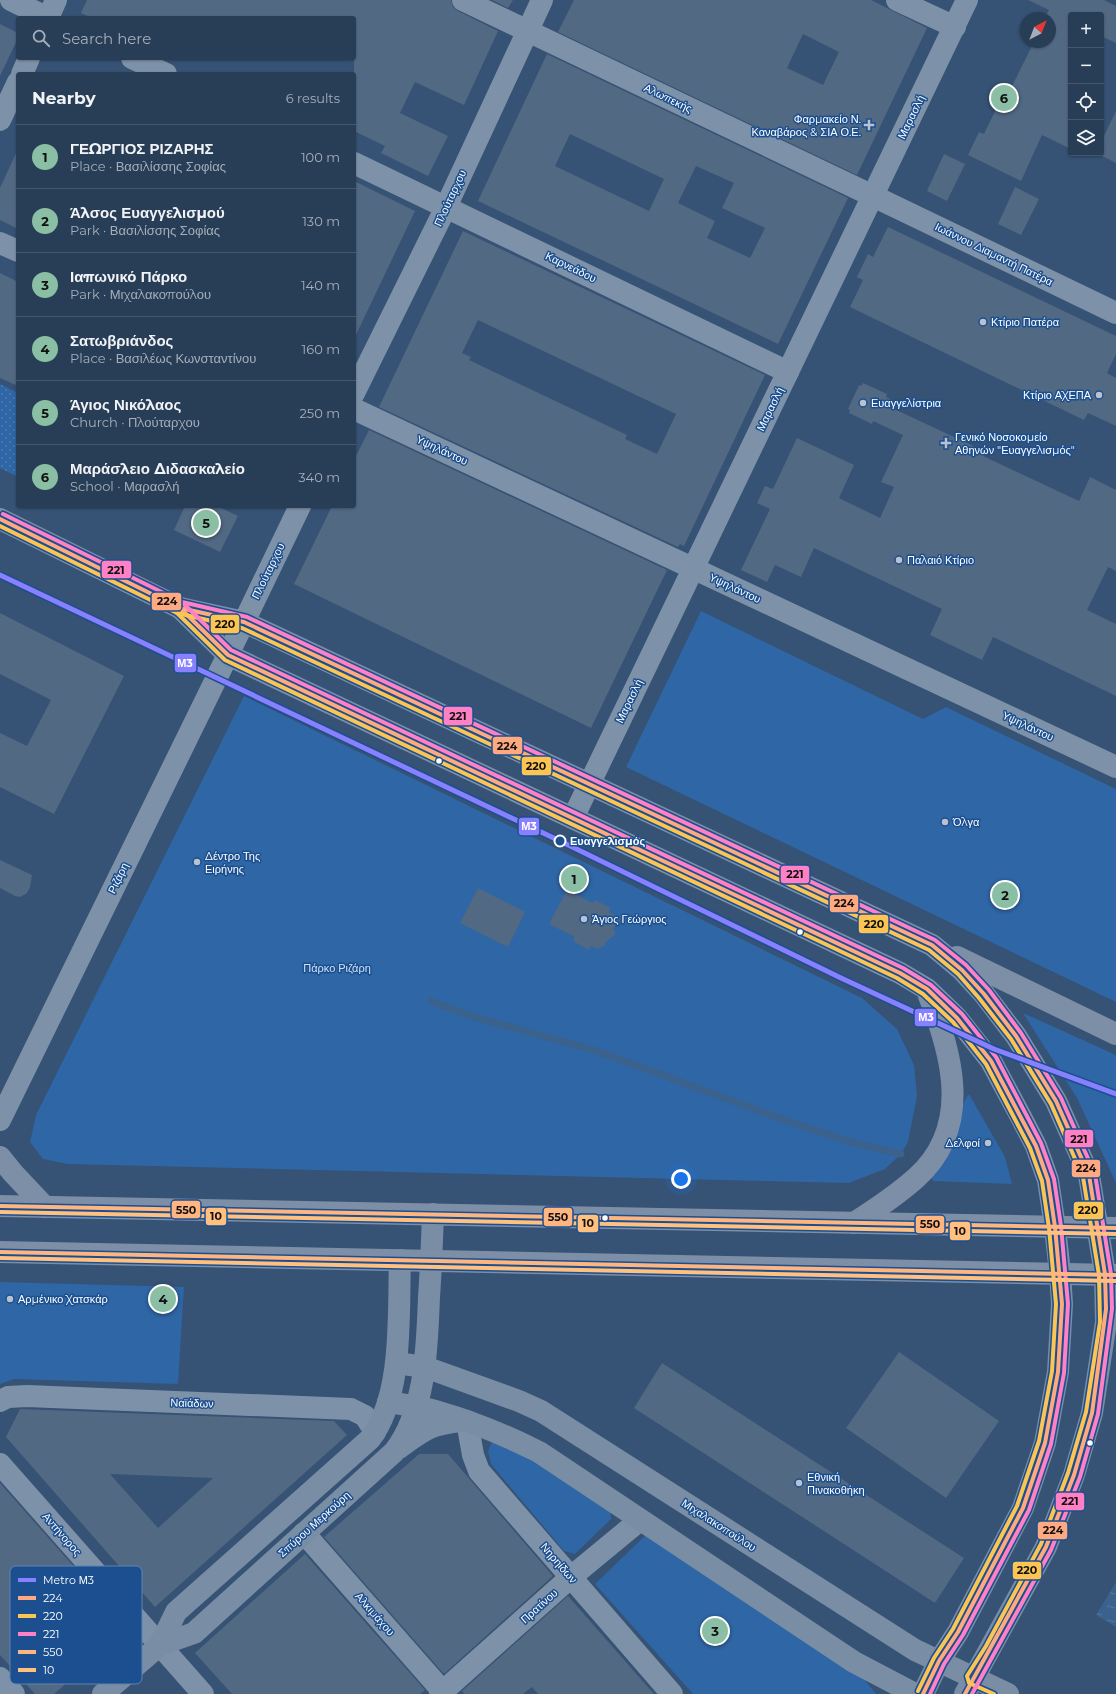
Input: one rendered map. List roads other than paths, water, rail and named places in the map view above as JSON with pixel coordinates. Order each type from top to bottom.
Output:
[{"type":"main road","points":[[0,519],[180,608],[573,818],[900,973],[927,989],[957,1018],[995,1068],[1027,1129],[1044,1168],[1048,1180],[1055,1227],[1062,1304],[1058,1372],[1045,1443],[1023,1508],[958,1632],[939,1661],[923,1694]]},
{"type":"main road","points":[[180,608],[236,638],[589,784],[932,945],[1116,1034]]},
{"type":"main road","points":[[932,945],[962,970],[984,994],[1016,1036],[1056,1101],[1089,1175],[1107,1228],[1110,1274],[1106,1322],[1092,1413],[1074,1475],[1046,1547],[991,1649],[969,1686]]},
{"type":"main road","points":[[854,1222],[885,1203],[917,1177],[926,1168],[944,1142],[949,1123],[953,1091],[951,1062],[939,1021],[927,989]]},
{"type":"main road","points":[[0,1157],[45,1207]]},
{"type":"main road","points":[[0,1206],[1107,1228]]},
{"type":"main road","points":[[425,1367],[433,1214]]},
{"type":"main road","points":[[0,1252],[1110,1274]]},
{"type":"main road","points":[[400,1260],[396,1363],[388,1402],[438,1412],[467,1421],[505,1435],[539,1452],[854,1662],[877,1676],[915,1694]]},
{"type":"main road","name":"Μιχαλακοπούλου","points":[[396,1363],[425,1367],[519,1401],[541,1411],[915,1650],[939,1661],[969,1686],[1008,1694]]},
{"type":"main road","name":"Σπύρου Μερκούρη","points":[[142,1660],[160,1645],[194,1633],[394,1452],[406,1434],[415,1407],[425,1367]]},
{"type":"main road","name":"Σπύρου Μερκούρη","points":[[160,1645],[176,1612],[370,1438],[375,1432],[388,1402]]},
{"type":"main road","points":[[394,1452],[431,1426],[443,1423],[467,1421]]},
{"type":"main road","name":"Σπύρου Μερκούρη","points":[[103,1694],[115,1684]]},
{"type":"street","points":[[11,0],[44,16]]},
{"type":"street","points":[[49,16],[56,0]]},
{"type":"street","name":"Αλωπεκής","points":[[463,0],[873,196]]},
{"type":"street","name":"Πλούταρχου","points":[[356,389],[446,207],[542,0]]},
{"type":"street","points":[[897,0],[955,27]]},
{"type":"street","name":"Μαρασλή","points":[[573,818],[967,0]]},
{"type":"street","points":[[23,72],[28,60]]},
{"type":"street","points":[[136,60],[162,72]]},
{"type":"street","points":[[0,120],[16,86]]},
{"type":"street","name":"Καρνεάδου","points":[[356,164],[788,372]]},
{"type":"street","name":"Ιωάννου Διαμαντή Πατέρα","points":[[873,196],[1116,312]]},
{"type":"street","points":[[0,243],[16,250]]},
{"type":"street","name":"Υψηλάντου","points":[[356,410],[1116,767]]},
{"type":"street","name":"Πλούταρχου","points":[[236,638],[299,508]]},
{"type":"street","name":"Ριζάρη","points":[[0,1120],[236,638]]},
{"type":"street","name":"Ναϊάδων","points":[[0,1401],[8,1397],[27,1396],[351,1409],[365,1416],[375,1432]]},
{"type":"street","name":"Νηρηίδων","points":[[467,1421],[472,1455],[479,1470],[672,1694]]},
{"type":"street","name":"Αντήνορος","points":[[0,1464],[90,1566]]},
{"type":"street","name":"Πρατίνου","points":[[442,1693],[571,1577],[640,1520]]},
{"type":"street","name":"Αλκιμάχου","points":[[304,1533],[442,1693]]},
{"type":"street","name":"Αντήνορος","points":[[142,1625],[203,1694]]},
{"type":"street","points":[[0,1678],[14,1694]]},
{"type":"water","points":[[1116,1582],[1116,1627],[1096,1615]]},
{"type":"waterway","points":[[431,1001],[471,1016],[597,1051],[776,1117],[854,1143],[901,1154]]},
{"type":"metro line","name":"Μ3","points":[[0,575],[560,841],[841,978],[994,1049],[1116,1094]]},
{"type":"place","name":"Μαράσλειο Διδασκαλείο","points":[[1004,98]]},
{"type":"place","name":"Φαρμακείο Ν. Καναβάρος & ΣΙΑ Ο.Ε.","points":[[869,125]]},
{"type":"place","name":"Κτίριο Πατέρα","points":[[983,322]]},
{"type":"place","name":"Κτίριο ΑΧΕΠΑ","points":[[1099,395]]},
{"type":"place","name":"Ευαγγελίστρια","points":[[863,403]]},
{"type":"place","name":"Γενικό Νοσοκομείο Αθηνών \"Ευαγγελισμός\"","points":[[946,443]]},
{"type":"place","name":"Άγιος Νικόλαος","points":[[206,523]]},
{"type":"place","name":"Παλαιό Κτίριο","points":[[899,560]]},
{"type":"place","name":"Όλγα","points":[[945,822]]},
{"type":"place","name":"Ευαγγελισμός","points":[[560,841]]},
{"type":"place","name":"Δέντρο Της Ειρήνης","points":[[197,862]]},
{"type":"place","name":"ΓΕΩΡΓΙΟΣ ΡΙΖΑΡΗΣ","points":[[574,879]]},
{"type":"place","name":"Άλσος Ευαγγελισμού","points":[[1005,895]]},
{"type":"place","name":"Άγιος Γεώργιος","points":[[584,919]]},
{"type":"place","name":"Δελφοί","points":[[988,1143]]},
{"type":"place","name":"Αρμένικο Χατσκάρ","points":[[10,1299]]},
{"type":"place","name":"Σατωβριάνδος","points":[[163,1299]]},
{"type":"place","name":"Εθνική Πινακοθήκη","points":[[799,1483]]},
{"type":"place","name":"Ιαπωνικό Πάρκο","points":[[715,1631]]},
{"type":"park label","name":"Πάρκο Ριζάρη","points":[[337,968]]}]
